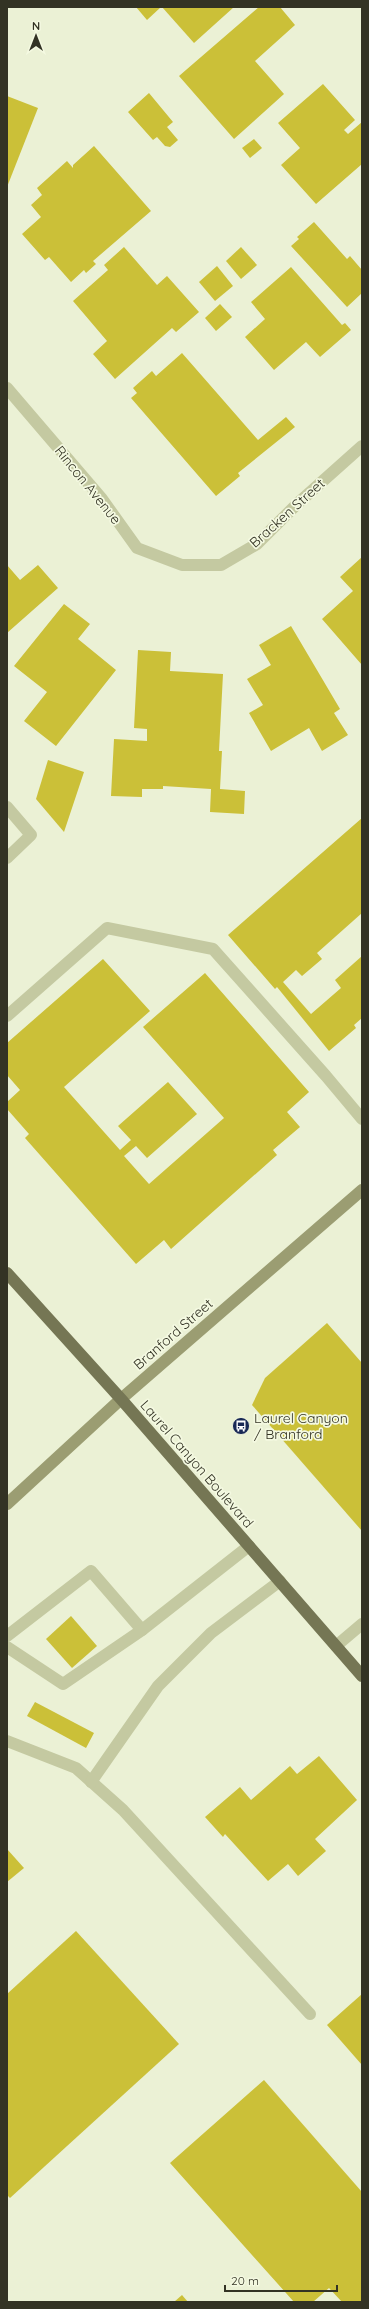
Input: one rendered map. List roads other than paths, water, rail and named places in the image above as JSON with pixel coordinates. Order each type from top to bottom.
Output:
[{"type":"main road","name":"Branford Street","points":[[7,1504],[121,1399],[362,1190]]},
{"type":"main road","name":"Laurel Canyon Boulevard","points":[[7,1273],[121,1399],[362,1676]]},
{"type":"street","name":"Rincon Avenue","points":[[7,388],[102,499],[137,548],[182,565]]},
{"type":"street","name":"Bracken Street","points":[[182,565],[222,565],[257,544],[297,504],[362,446]]},
{"type":"street","points":[[7,807],[31,835],[7,858]]},
{"type":"street","points":[[7,1016],[107,928],[213,949],[362,1119]]},
{"type":"street","points":[[7,1647],[63,1684],[142,1630],[249,1546]]},
{"type":"street","points":[[7,1636],[91,1572],[142,1630]]},
{"type":"street","points":[[91,1782],[158,1686],[211,1633],[280,1581]]},
{"type":"street","points":[[336,1646],[362,1624]]},
{"type":"street","points":[[7,1741],[76,1768],[123,1810],[310,2014]]},
{"type":"place","name":"Laurel Canyon / Branford","points":[[241,1426]]}]
